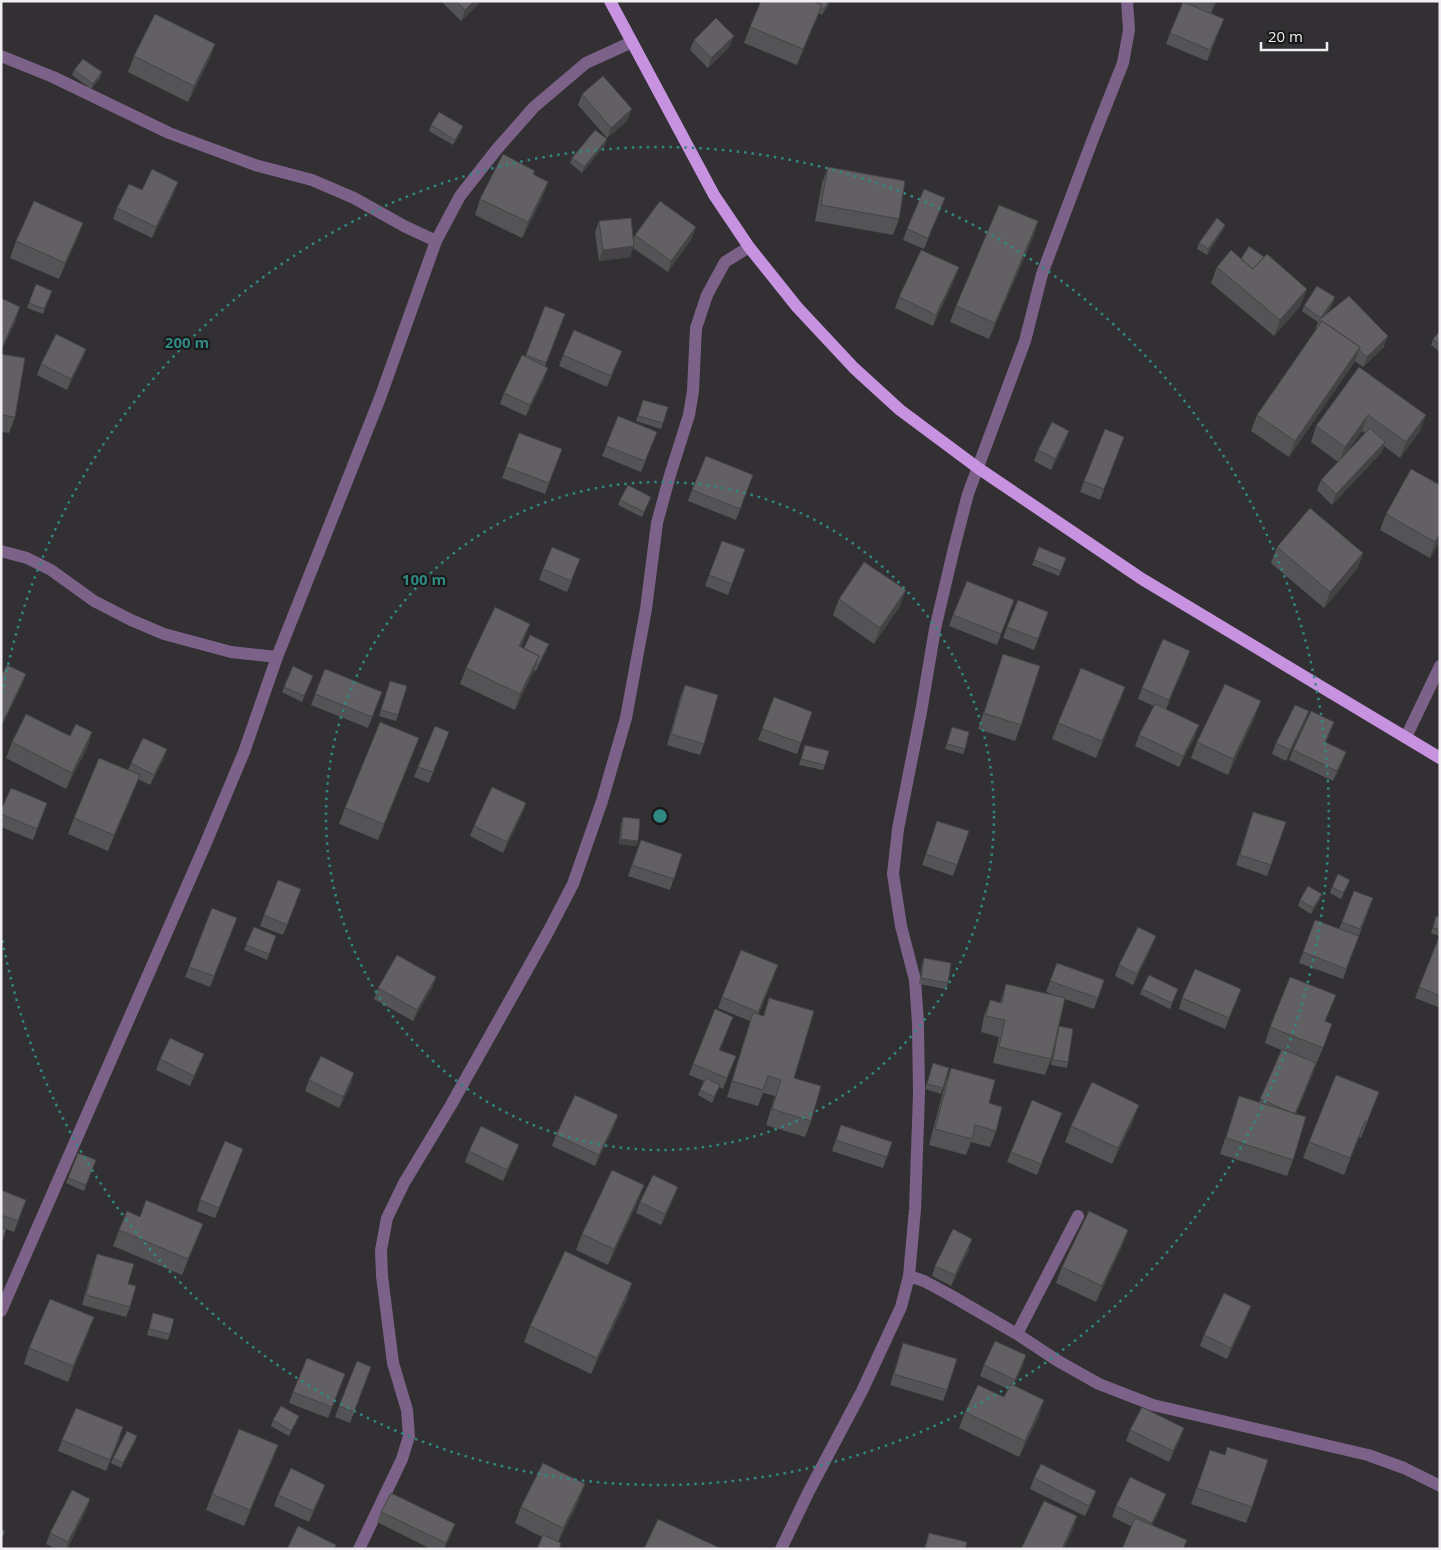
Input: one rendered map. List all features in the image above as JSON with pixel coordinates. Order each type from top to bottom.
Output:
[{"type":"main road","points":[[610,1],[714,195],[749,247],[797,307],[854,368],[900,410],[978,468],[1142,578],[1440,758]]},
{"type":"street","points":[[782,1549],[809,1492],[862,1391],[901,1307],[909,1276],[915,1209],[919,1094],[918,1023],[915,980],[901,926],[893,874],[898,829],[935,630],[963,512],[1025,341],[1042,274],[1123,64],[1129,30],[1127,1]]},
{"type":"street","points":[[1,1311],[244,752],[277,657],[380,398],[436,242],[460,196],[497,149],[534,107],[586,63],[632,42]]},
{"type":"street","points":[[1,56],[53,77],[169,133],[255,165],[312,180],[354,198],[436,242]]},
{"type":"street","points":[[359,1549],[402,1458],[409,1436],[406,1410],[393,1363],[382,1276],[381,1250],[387,1218],[404,1184],[485,1044],[573,884],[602,801],[626,718],[646,609],[657,523],[689,415],[693,391],[696,328],[707,294],[725,262],[749,247]]},
{"type":"street","points":[[1,550],[27,558],[51,570],[94,601],[164,634],[231,652],[277,657]]},
{"type":"street","points":[[1406,737],[1440,666]]},
{"type":"street","points":[[1017,1334],[1078,1216]]},
{"type":"street","points":[[909,1276],[924,1281],[1099,1384],[1153,1405],[1368,1455],[1404,1468],[1440,1486]]},
{"type":"building","points":[[456,1],[474,1],[465,10]]},
{"type":"building","points":[[761,1],[813,1],[822,5],[803,49],[750,27]]},
{"type":"building","points":[[813,1],[829,1],[824,9],[821,7],[822,5]]},
{"type":"building","points":[[1183,2],[1224,19],[1210,50],[1170,33]]},
{"type":"building","points":[[155,14],[215,44],[194,86],[134,56]]},
{"type":"building","points":[[716,18],[734,36],[711,58],[694,40]]},
{"type":"building","points":[[83,59],[102,72],[93,84],[74,70]]},
{"type":"building","points":[[603,76],[632,109],[611,128],[582,94]]},
{"type":"building","points":[[439,112],[463,126],[455,140],[431,125]]},
{"type":"building","points":[[595,130],[607,139],[584,167],[572,158]]},
{"type":"building","points":[[503,154],[535,171],[533,174],[548,182],[528,222],[480,199]]},
{"type":"building","points":[[828,167],[905,181],[899,219],[821,205]]},
{"type":"building","points":[[152,169],[178,182],[156,227],[117,208],[129,184],[142,190]]},
{"type":"building","points":[[924,189],[945,198],[928,238],[907,229]]},
{"type":"building","points":[[34,201],[83,223],[65,263],[16,241]]},
{"type":"building","points":[[660,201],[696,227],[671,261],[635,235]]},
{"type":"building","points":[[999,205],[1038,221],[995,323],[956,306]]},
{"type":"building","points":[[631,218],[634,246],[603,250],[599,221]]},
{"type":"building","points":[[1217,218],[1225,225],[1208,249],[1199,243]]},
{"type":"building","points":[[1249,246],[1264,257],[1253,269],[1241,259]]},
{"type":"building","points":[[921,250],[959,267],[936,315],[899,297]]},
{"type":"building","points":[[1231,250],[1253,269],[1267,254],[1307,289],[1280,320],[1217,267]]},
{"type":"building","points":[[36,284],[52,291],[44,309],[29,303]]},
{"type":"building","points":[[1317,286],[1335,297],[1321,318],[1304,306]]},
{"type":"building","points":[[1349,296],[1388,336],[1367,357],[1359,350],[1360,347],[1319,320]]},
{"type":"building","points":[[1,298],[20,307],[2,348],[1,348]]},
{"type":"building","points":[[545,306],[565,314],[546,363],[526,355]]},
{"type":"building","points":[[1322,321],[1360,347],[1295,441],[1257,415]]},
{"type":"building","points":[[574,330],[622,351],[611,376],[563,355]]},
{"type":"building","points":[[1440,331],[1440,345],[1433,339]]},
{"type":"building","points":[[56,334],[86,349],[71,379],[41,364]]},
{"type":"building","points":[[1,354],[25,358],[15,417],[1,415]]},
{"type":"building","points":[[522,355],[548,368],[530,405],[504,393]]},
{"type":"building","points":[[1359,367],[1426,415],[1406,442],[1368,415],[1345,447],[1316,426]]},
{"type":"building","points":[[643,400],[668,407],[663,423],[638,416]]},
{"type":"building","points":[[618,416],[657,432],[645,461],[606,446]]},
{"type":"building","points":[[1052,422],[1069,431],[1055,459],[1038,450]]},
{"type":"building","points":[[1370,428],[1385,442],[1336,494],[1321,480]]},
{"type":"building","points":[[1105,429],[1124,437],[1104,489],[1084,481]]},
{"type":"building","points":[[519,433],[562,449],[549,483],[506,467]]},
{"type":"building","points":[[706,456],[753,475],[740,509],[692,490]]},
{"type":"building","points":[[1411,469],[1440,485],[1440,534],[1435,542],[1386,514]]},
{"type":"building","points":[[628,485],[651,497],[644,512],[620,500]]},
{"type":"building","points":[[1310,508],[1363,553],[1330,592],[1277,547]]},
{"type":"building","points":[[722,541],[745,549],[732,584],[709,575]]},
{"type":"building","points":[[552,547],[580,559],[571,581],[543,569]]},
{"type":"building","points":[[1039,547],[1066,558],[1061,571],[1034,560]]},
{"type":"building","points":[[864,562],[906,590],[880,628],[839,599]]},
{"type":"building","points":[[967,581],[1014,600],[1001,634],[953,615]]},
{"type":"building","points":[[1018,600],[1048,612],[1038,639],[1007,627]]},
{"type":"building","points":[[495,607],[530,624],[519,646],[539,656],[520,694],[466,668]]},
{"type":"building","points":[[530,635],[549,644],[538,665],[536,664],[539,656],[524,648]]},
{"type":"building","points":[[1163,639],[1190,651],[1169,700],[1142,688]]},
{"type":"building","points":[[1003,654],[1040,666],[1021,725],[984,713]]},
{"type":"building","points":[[7,665],[26,674],[1,726],[1,676]]},
{"type":"building","points":[[293,666],[313,676],[304,696],[284,687]]},
{"type":"building","points":[[1081,668],[1125,687],[1102,741],[1058,723]]},
{"type":"building","points":[[325,669],[382,692],[372,717],[315,694]]},
{"type":"building","points":[[390,681],[407,686],[398,715],[381,710]]},
{"type":"building","points":[[1225,684],[1261,701],[1233,759],[1197,742]]},
{"type":"building","points":[[685,685],[718,695],[704,744],[671,734]]},
{"type":"building","points":[[774,697],[812,712],[801,743],[762,729]]},
{"type":"building","points":[[1155,704],[1199,725],[1183,756],[1139,735]]},
{"type":"building","points":[[1295,705],[1309,711],[1290,750],[1276,743]]},
{"type":"building","points":[[1311,711],[1334,722],[1325,742],[1346,752],[1337,771],[1293,750]]},
{"type":"building","points":[[26,714],[70,736],[76,724],[92,732],[72,773],[12,742]]},
{"type":"building","points":[[380,722],[419,738],[384,824],[345,808]]},
{"type":"building","points":[[435,726],[449,732],[433,772],[418,767]]},
{"type":"building","points":[[952,727],[969,732],[965,749],[947,744]]},
{"type":"building","points":[[143,738],[167,749],[154,775],[131,763]]},
{"type":"building","points":[[805,745],[829,751],[825,765],[801,759]]},
{"type":"building","points":[[99,758],[140,775],[114,835],[74,818]]},
{"type":"building","points":[[492,787],[526,803],[507,842],[474,826]]},
{"type":"building","points":[[11,788],[47,803],[37,829],[1,814]]},
{"type":"building","points":[[1253,812],[1286,822],[1271,865],[1240,855]]},
{"type":"building","points":[[623,817],[640,819],[638,841],[621,839]]},
{"type":"building","points":[[937,821],[969,831],[957,865],[926,854]]},
{"type":"building","points":[[641,840],[682,854],[674,879],[632,865]]},
{"type":"building","points":[[1338,874],[1350,880],[1343,893],[1332,887]]},
{"type":"building","points":[[278,880],[301,889],[287,925],[264,915]]},
{"type":"building","points":[[1308,886],[1322,894],[1313,908],[1300,900]]},
{"type":"building","points":[[1354,891],[1373,898],[1360,929],[1342,922]]},
{"type":"building","points":[[212,908],[237,918],[214,976],[189,967]]},
{"type":"building","points":[[1436,916],[1440,918],[1440,930],[1433,928]]},
{"type":"building","points":[[1315,920],[1359,936],[1346,969],[1303,952]]},
{"type":"building","points":[[254,927],[276,936],[269,954],[246,945]]},
{"type":"building","points":[[1138,927],[1156,936],[1137,974],[1119,965]]},
{"type":"building","points":[[1440,935],[1440,996],[1419,987]]},
{"type":"building","points":[[741,950],[778,965],[758,1012],[722,997]]},
{"type":"building","points":[[397,955],[436,977],[417,1010],[378,988]]},
{"type":"building","points":[[924,958],[951,963],[948,983],[921,978]]},
{"type":"building","points":[[1057,963],[1104,980],[1098,998],[1050,981]]},
{"type":"building","points":[[1195,969],[1241,989],[1229,1018],[1182,998]]},
{"type":"building","points":[[1149,975],[1178,989],[1172,1003],[1142,989]]},
{"type":"building","points":[[1290,977],[1336,995],[1325,1021],[1332,1024],[1323,1048],[1270,1027]]},
{"type":"building","points":[[1006,984],[1065,998],[1051,1059],[999,1047],[1005,1020],[986,1016],[990,1000],[1002,1003]]},
{"type":"building","points":[[769,998],[814,1011],[794,1078],[821,1086],[811,1121],[772,1109],[781,1080],[768,1076],[763,1090],[732,1081],[753,1013],[764,1016]]},
{"type":"building","points":[[715,1009],[733,1017],[719,1050],[736,1056],[727,1078],[693,1064]]},
{"type":"building","points":[[1059,1026],[1073,1029],[1068,1062],[1053,1060]]},
{"type":"building","points":[[170,1038],[204,1054],[194,1076],[160,1059]]},
{"type":"building","points":[[1282,1049],[1316,1063],[1295,1114],[1260,1099]]},
{"type":"building","points":[[321,1056],[354,1073],[343,1097],[309,1080]]},
{"type":"building","points":[[933,1063],[949,1068],[943,1088],[927,1084]]},
{"type":"building","points":[[951,1068],[995,1080],[989,1103],[1002,1107],[996,1131],[975,1125],[972,1139],[935,1129]]},
{"type":"building","points":[[1336,1075],[1379,1092],[1350,1158],[1309,1142]]},
{"type":"building","points":[[706,1078],[720,1085],[714,1097],[700,1090]]},
{"type":"building","points":[[1092,1082],[1139,1105],[1118,1148],[1071,1126]]},
{"type":"building","points":[[575,1095],[618,1115],[599,1155],[556,1135]]},
{"type":"building","points":[[1239,1096],[1306,1117],[1293,1160],[1226,1138]]},
{"type":"building","points":[[1032,1100],[1062,1113],[1041,1164],[1011,1152]]},
{"type":"building","points":[[841,1125],[892,1142],[887,1157],[836,1140]]},
{"type":"building","points":[[481,1126],[519,1145],[507,1170],[469,1151]]},
{"type":"building","points":[[225,1141],[243,1149],[219,1208],[200,1200]]},
{"type":"building","points":[[78,1153],[96,1160],[86,1185],[68,1178]]},
{"type":"building","points":[[612,1170],[644,1185],[614,1249],[582,1234]]},
{"type":"building","points":[[653,1175],[678,1187],[665,1214],[640,1202]]},
{"type":"building","points":[[1,1190],[26,1200],[18,1221],[1,1215]]},
{"type":"building","points":[[146,1200],[203,1224],[188,1259],[119,1230],[127,1211],[140,1217]]},
{"type":"building","points":[[1089,1211],[1128,1230],[1102,1286],[1062,1267]]},
{"type":"building","points":[[1,1228],[6,1229],[1,1246]]},
{"type":"building","points":[[953,1229],[972,1239],[955,1275],[935,1266]]},
{"type":"building","points":[[565,1251],[632,1283],[597,1358],[530,1326]]},
{"type":"building","points":[[97,1254],[134,1264],[128,1284],[136,1286],[130,1307],[86,1295]]},
{"type":"building","points":[[1224,1293],[1251,1306],[1231,1348],[1204,1335]]},
{"type":"building","points":[[50,1299],[94,1317],[73,1366],[29,1348]]},
{"type":"building","points":[[153,1313],[174,1319],[170,1334],[149,1329]]},
{"type":"building","points":[[995,1341],[1026,1355],[1015,1380],[984,1365]]},
{"type":"building","points":[[903,1343],[957,1359],[947,1390],[894,1374]]},
{"type":"building","points":[[307,1358],[345,1374],[332,1407],[293,1392]]},
{"type":"building","points":[[357,1361],[371,1367],[354,1412],[339,1406]]},
{"type":"building","points":[[1011,1384],[1044,1400],[1025,1441],[965,1412],[978,1385],[1004,1397]]},
{"type":"building","points":[[281,1406],[299,1416],[291,1431],[273,1420]]},
{"type":"building","points":[[1142,1407],[1184,1428],[1173,1451],[1130,1430]]},
{"type":"building","points":[[76,1408],[123,1427],[110,1460],[62,1440]]},
{"type":"building","points":[[239,1429],[278,1445],[250,1510],[212,1494]]},
{"type":"building","points":[[127,1431],[137,1436],[123,1463],[113,1458]]},
{"type":"building","points":[[1227,1447],[1268,1460],[1252,1507],[1197,1488],[1210,1450],[1225,1455]]},
{"type":"building","points":[[543,1463],[585,1484],[563,1528],[521,1507]]},
{"type":"building","points":[[1041,1464],[1096,1491],[1089,1506],[1034,1478]]},
{"type":"building","points":[[291,1468],[325,1485],[313,1511],[278,1495]]},
{"type":"building","points":[[1130,1477],[1166,1494],[1152,1523],[1116,1506]]},
{"type":"building","points":[[72,1490],[90,1499],[68,1542],[50,1533]]},
{"type":"building","points":[[391,1493],[455,1524],[446,1543],[381,1512]]},
{"type":"building","points":[[1044,1501],[1077,1516],[1062,1549],[1021,1549]]},
{"type":"building","points":[[1135,1518],[1187,1540],[1183,1549],[1122,1549]]},
{"type":"building","points":[[658,1519],[722,1549],[644,1549]]},
{"type":"building","points":[[298,1526],[336,1545],[334,1549],[287,1549]]},
{"type":"building","points":[[1,1529],[5,1531],[1,1541]]},
{"type":"building","points":[[929,1533],[967,1542],[965,1549],[925,1549]]},
{"type":"building","points":[[543,1535],[561,1543],[559,1549],[537,1549]]}]
